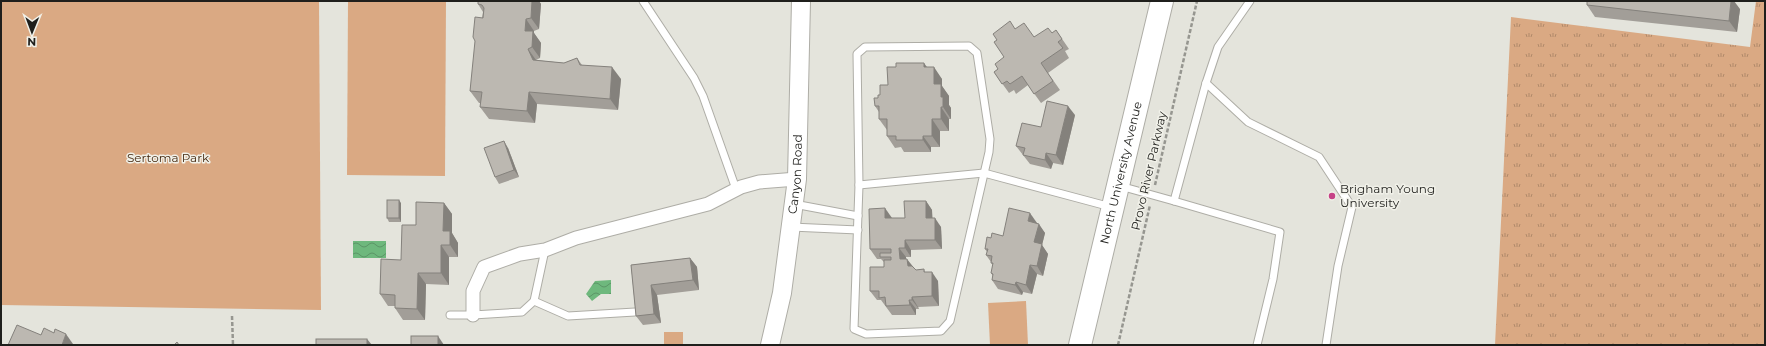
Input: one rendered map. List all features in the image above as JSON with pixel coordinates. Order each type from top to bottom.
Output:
[{"type":"highway","name":"North University Avenue","points":[[1080,345],[1162,1]]},
{"type":"main road","name":"Canyon Road","points":[[770,345],[782,293],[797,179],[801,1]]},
{"type":"street","points":[[473,315],[473,290],[484,267],[520,254],[545,250],[576,238],[708,204],[736,189],[759,182],[797,179]]},
{"type":"lane","points":[[643,1],[694,78],[703,96],[736,189]]},
{"type":"lane","points":[[1174,201],[1206,83],[1218,47],[1250,1]]},
{"type":"lane","points":[[969,46],[977,53],[990,139],[984,173],[950,321],[941,330],[866,334],[854,329],[859,185],[857,54],[865,47],[969,46]]},
{"type":"lane","points":[[1206,83],[1248,122],[1319,157],[1352,207],[1338,266],[1326,345]]},
{"type":"lane","points":[[859,185],[984,173],[1113,207]]},
{"type":"lane","points":[[1118,186],[1280,232],[1273,279],[1257,345]]},
{"type":"lane","points":[[794,204],[858,216]]},
{"type":"lane","points":[[790,227],[858,230]]},
{"type":"lane","points":[[450,315],[522,312],[534,301],[545,250]]},
{"type":"lane","points":[[534,301],[568,316],[635,312]]},
{"type":"path","name":"Provo River Parkway","points":[[1118,345],[1197,1]]},
{"type":"path","points":[[232,316],[233,345]]},
{"type":"green space","name":"Sertoma Park","points":[[1,1],[319,1],[321,310],[1,305]]},
{"type":"green space","points":[[348,1],[446,1],[445,176],[347,175]]},
{"type":"green space","points":[[1756,1],[1765,1],[1765,345],[1495,345],[1511,17],[1750,47]]},
{"type":"green space","points":[[1026,301],[1028,345],[990,345],[988,303]]},
{"type":"green space","points":[[664,332],[683,332],[683,345],[664,345]]},
{"type":"water","points":[[353,241],[386,241],[386,258],[353,258]]},
{"type":"water","points":[[611,280],[611,294],[601,294],[592,301],[586,294],[595,281]]},
{"type":"building","points":[[478,1],[532,1],[531,18],[526,19],[525,31],[533,31],[532,47],[528,49],[533,60],[564,63],[577,58],[580,65],[612,67],[610,99],[529,92],[527,111],[480,107],[482,92],[470,91],[475,41],[473,37],[475,17],[483,18],[484,8],[482,5],[478,4]]},
{"type":"building","points":[[1587,1],[1731,1],[1729,21],[1587,5]]},
{"type":"building","points":[[1010,21],[1015,29],[1024,23],[1034,37],[1048,28],[1052,33],[1056,30],[1062,39],[1058,42],[1063,48],[1041,63],[1053,81],[1034,94],[1022,76],[1010,84],[1007,81],[1002,84],[994,72],[998,69],[995,64],[1004,57],[994,42],[997,40],[993,34]]},
{"type":"building","points":[[896,63],[924,63],[924,67],[934,67],[934,84],[941,84],[943,107],[941,107],[941,119],[932,119],[932,136],[923,136],[923,140],[896,140],[896,136],[887,136],[887,119],[879,119],[879,106],[875,106],[874,98],[878,98],[878,95],[880,95],[880,85],[888,85],[887,67],[896,67]]},
{"type":"building","points":[[1047,101],[1068,106],[1056,155],[1046,153],[1045,160],[1023,155],[1025,148],[1016,146],[1022,123],[1041,127]]},
{"type":"building","points":[[504,141],[514,170],[495,177],[484,148]]},
{"type":"building","points":[[387,200],[399,200],[399,218],[387,218]]},
{"type":"building","points":[[904,201],[926,201],[926,218],[935,218],[935,240],[905,240],[905,248],[899,248],[900,259],[907,259],[908,266],[912,266],[916,270],[924,269],[924,272],[932,272],[932,296],[912,297],[912,300],[909,300],[910,305],[886,306],[885,297],[879,298],[879,291],[870,291],[870,267],[884,267],[884,260],[891,260],[891,257],[880,257],[880,253],[891,253],[891,249],[870,249],[869,209],[885,208],[885,218],[905,218]]},
{"type":"building","points":[[416,202],[444,203],[443,231],[450,231],[450,245],[441,245],[441,273],[418,273],[417,309],[395,308],[395,295],[380,294],[381,259],[401,260],[402,225],[416,225]]},
{"type":"building","points":[[1009,208],[1030,213],[1028,221],[1039,224],[1034,242],[1042,244],[1037,266],[1030,265],[1026,285],[1016,282],[1015,285],[992,280],[992,256],[986,255],[988,249],[985,249],[987,237],[991,238],[992,233],[1003,236]]},
{"type":"building","points":[[690,258],[693,280],[651,285],[654,314],[636,316],[631,265]]},
{"type":"building","points":[[17,325],[41,335],[44,328],[54,333],[55,329],[66,334],[62,345],[8,345]]},
{"type":"building","points":[[411,336],[438,336],[438,345],[411,345]]},
{"type":"building","points":[[316,339],[367,339],[367,345],[316,345]]},
{"type":"place","name":"Brigham Young University","points":[[1332,196]]}]
